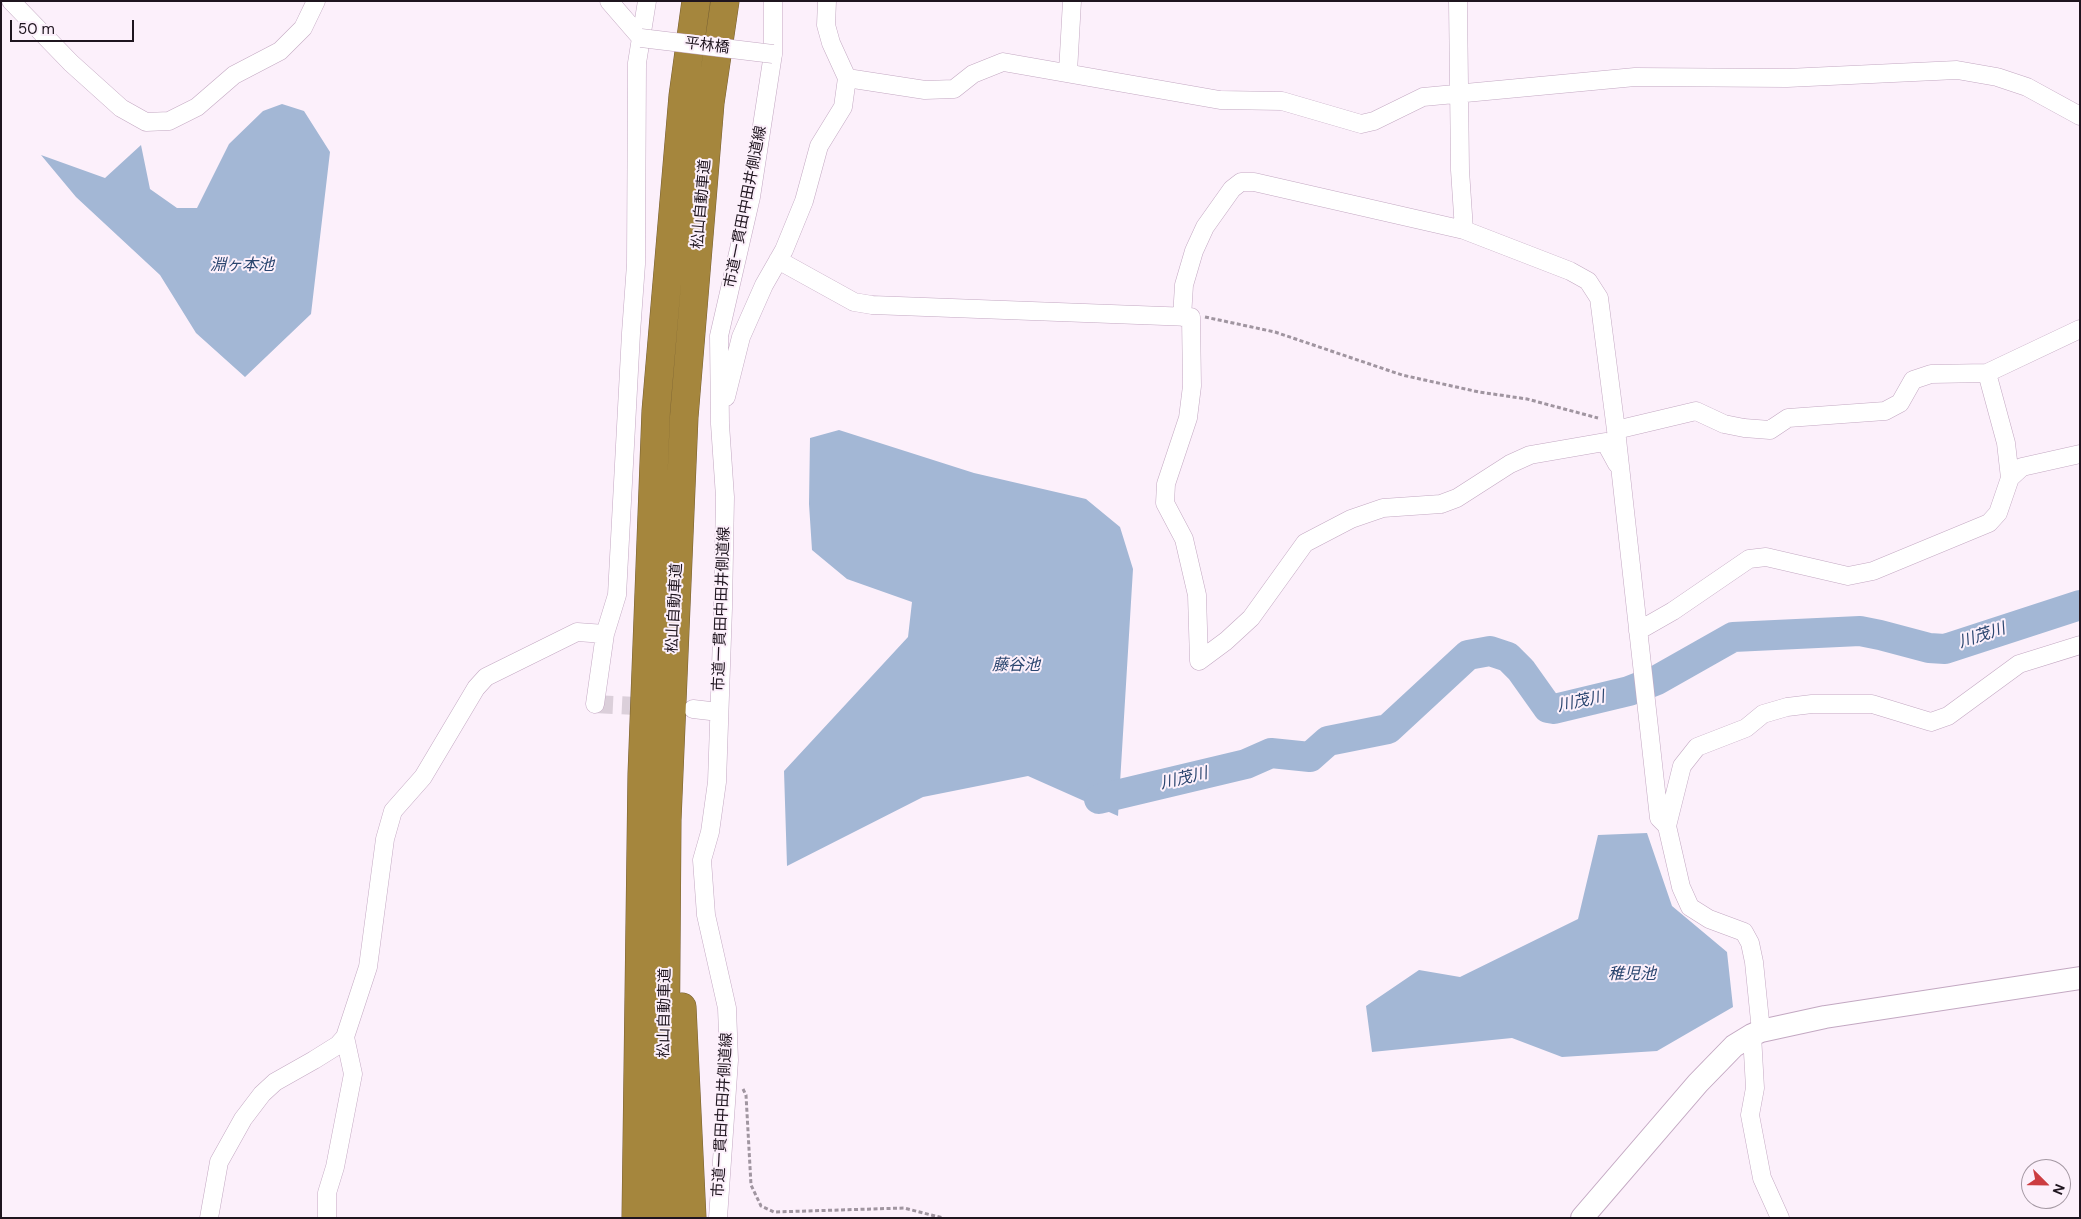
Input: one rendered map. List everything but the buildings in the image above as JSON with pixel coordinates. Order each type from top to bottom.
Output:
[{"type":"highway","name":"松山自動車道","points":[[636,1218],[642,774],[656,411],[683,96],[696,1]]},
{"type":"highway","name":"松山自動車道","points":[[664,1218],[670,731],[684,417],[710,103],[725,1]]},
{"type":"highway","points":[[670,731],[692,1218]]},
{"type":"highway","points":[[617,1218],[642,774]]},
{"type":"street","points":[[11,1],[71,62],[114,102],[146,122],[169,121],[197,107],[234,74],[280,51],[303,28],[316,1]]},
{"type":"street","points":[[609,1],[641,38]]},
{"type":"street","points":[[595,704],[605,634],[617,595],[636,264],[637,63],[647,1]]},
{"type":"street","name":"市道一貫田中田井側道線","points":[[718,1218],[729,1060],[727,1008],[706,915],[702,860],[710,832],[717,782],[725,497],[720,424],[719,336],[751,196],[773,54],[774,1]]},
{"type":"street","points":[[720,424],[741,337],[764,285],[784,250],[804,201],[819,146],[842,107],[847,78],[831,43],[826,25],[827,1]]},
{"type":"street","points":[[1068,72],[1072,1]]},
{"type":"street","points":[[1458,1],[1460,170],[1464,230]]},
{"type":"street","name":"平林橋","points":[[641,38],[773,54]]},
{"type":"street","points":[[847,78],[925,90],[954,89],[973,74],[1003,62],[1220,100],[1282,101],[1362,124],[1374,121],[1422,97],[1460,95],[1635,77],[1787,78],[1957,70],[1997,77],[2027,87],[2080,116]]},
{"type":"street","points":[[1667,826],[1659,818],[1622,473],[1611,436],[1599,298],[1588,281],[1570,271],[1464,230],[1254,182],[1241,182],[1232,189],[1205,227],[1194,251],[1184,285],[1192,386],[1188,418],[1166,484],[1166,503],[1184,539],[1196,595],[1199,661],[1226,641],[1251,618],[1305,543],[1351,519],[1384,508],[1441,504],[1457,498],[1510,464],[1530,455],[1611,436],[1696,411],[1724,424],[1770,430],[1788,418],[1886,411],[1900,403],[1913,380],[1931,374],[1987,373],[2080,329]]},
{"type":"street","points":[[778,260],[854,302],[872,305],[1186,317]]},
{"type":"street","points":[[1638,631],[1673,611],[1750,559],[1766,557],[1848,576],[1873,570],[1989,523],[1998,513],[2010,478],[2006,443],[1987,373]]},
{"type":"street","points":[[2010,478],[2022,467],[2080,454]]},
{"type":"street","points":[[209,1218],[219,1162],[243,1119],[257,1100],[275,1082],[338,1045],[345,1036],[368,967],[385,839],[393,811],[422,777],[454,728],[476,688],[486,677],[577,632],[605,634]]},
{"type":"street","points":[[1780,1218],[1762,1178],[1750,1115],[1755,1088],[1756,1033],[1754,962],[1750,943],[1744,932],[1709,919],[1690,907],[1681,887],[1667,826],[1682,766],[1697,747],[1746,728],[1763,714],[1787,707],[1812,704],[1872,704],[1931,722],[1948,716],[2019,664],[2080,645]]},
{"type":"street","points":[[693,709],[719,712]]},
{"type":"street","points":[[1582,1218],[1698,1083],[1734,1046],[1756,1033],[1825,1017],[2080,978]]},
{"type":"street","points":[[327,1218],[327,1193],[336,1167],[353,1074],[345,1036]]},
{"type":"path","points":[[1186,317],[1198,316],[1275,332],[1402,375],[1479,392],[1528,399],[1604,420],[1611,436]]},
{"type":"path","points":[[729,1060],[746,1095],[751,1185],[761,1206],[774,1212],[904,1208],[943,1218]]},
{"type":"water","name":"淵ヶ本池","points":[[282,104],[304,111],[330,152],[311,314],[245,377],[196,333],[160,275],[76,197],[41,155],[105,178],[141,145],[150,189],[177,208],[197,208],[229,144],[263,111]]},
{"type":"water","name":"藤谷池","points":[[839,430],[974,473],[1086,499],[1120,527],[1133,569],[1118,816],[1028,776],[923,797],[787,866],[784,771],[908,637],[912,602],[847,579],[812,550],[809,504],[810,438]]},
{"type":"water","name":"稚児池","points":[[1647,833],[1672,906],[1727,952],[1733,1007],[1657,1051],[1562,1057],[1512,1038],[1372,1052],[1366,1006],[1419,970],[1460,977],[1578,919],[1598,835]]},
{"type":"waterway","name":"川茂川","points":[[1099,799],[1246,764],[1271,753],[1310,757],[1328,741],[1388,729],[1468,655],[1490,651],[1508,657],[1521,670],[1548,708],[1554,709],[1629,691],[1657,680],[1733,637],[1860,631],[1929,648],[1945,649],[2080,605]]},
{"type":"tunnel","points":[[595,704],[655,707]]}]
